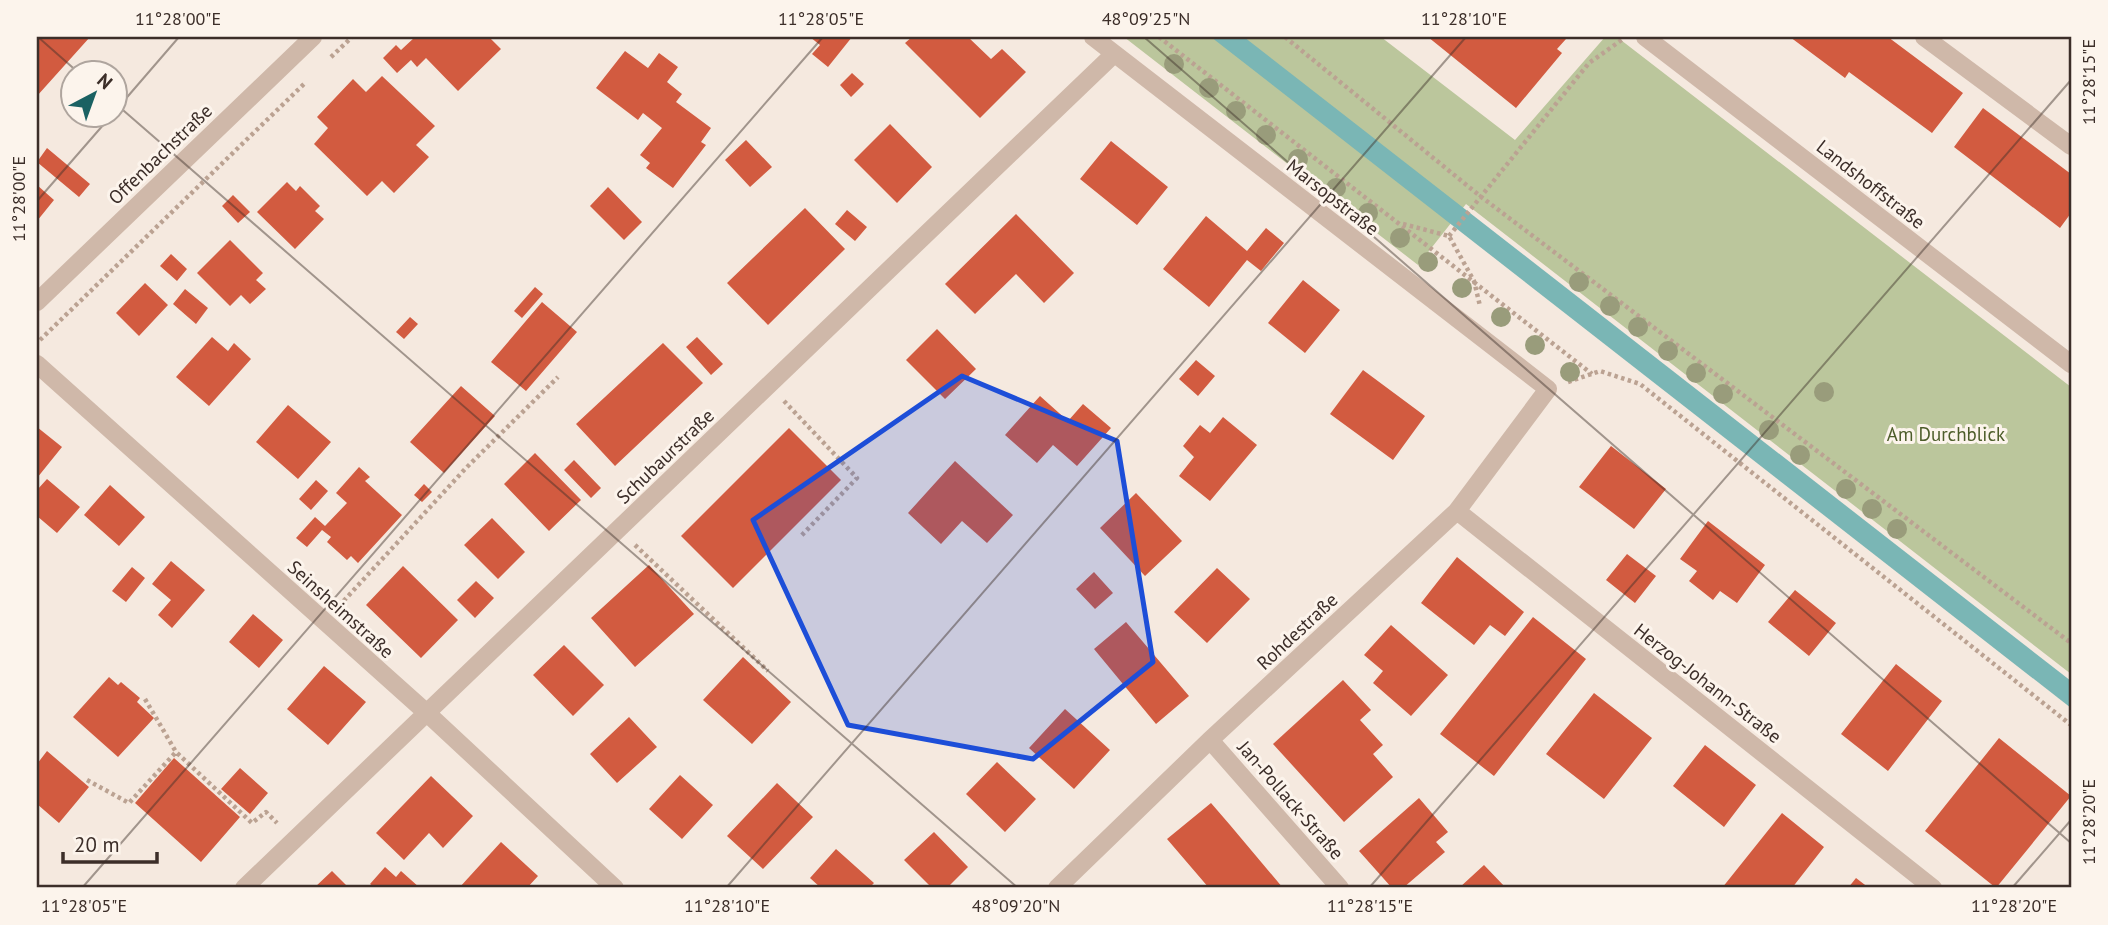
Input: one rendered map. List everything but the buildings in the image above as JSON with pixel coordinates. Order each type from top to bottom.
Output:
[{"type":"street","name":"Offenbachstraße","points":[[37,302],[313,37]]},
{"type":"street","name":"Marsopstraße","points":[[1093,37],[1548,389]]},
{"type":"street","name":"Landshoffstraße","points":[[1645,37],[2071,364]]},
{"type":"street","points":[[1924,37],[2071,146]]},
{"type":"street","name":"Schubaurstraße","points":[[244,888],[1114,54]]},
{"type":"street","name":"Seinsheimstraße","points":[[37,364],[428,714],[615,888]]},
{"type":"street","name":"Rohdestraße","points":[[1057,888],[1210,740],[1457,511],[1548,389]]},
{"type":"street","name":"Herzog-Johann-Straße","points":[[1457,511],[1933,888]]},
{"type":"street","name":"Jan-Pollack-Straße","points":[[1210,740],[1340,888]]},
{"type":"path","points":[[323,65],[352,37]]},
{"type":"path","points":[[1159,37],[1592,374]]},
{"type":"path","points":[[1285,37],[1480,196],[2071,643]]},
{"type":"path","points":[[1449,236],[1589,63],[1626,37]]},
{"type":"path","points":[[37,343],[313,75]]},
{"type":"path","points":[[1399,223],[1449,236],[1474,282]]},
{"type":"path","points":[[1548,389],[1600,371],[1640,384],[2071,725]]},
{"type":"path","points":[[324,622],[466,468],[558,377]]},
{"type":"path","points":[[769,386],[857,478],[801,536]]},
{"type":"path","points":[[619,530],[768,671]]},
{"type":"path","points":[[145,699],[176,752],[252,823],[256,820]]},
{"type":"path","points":[[87,780],[129,803],[176,752]]},
{"type":"highlighted area","points":[[962,376],[1117,441],[1153,662],[1033,759],[848,725],[753,520]]},
{"type":"green space","name":"Am Durchblick","points":[[1124,37],[1381,37],[1515,140],[1605,37],[1617,37],[2071,387],[2071,674],[1466,204],[1418,265]]},
{"type":"water","points":[[1211,37],[1244,37],[2071,681],[2071,708]]}]
